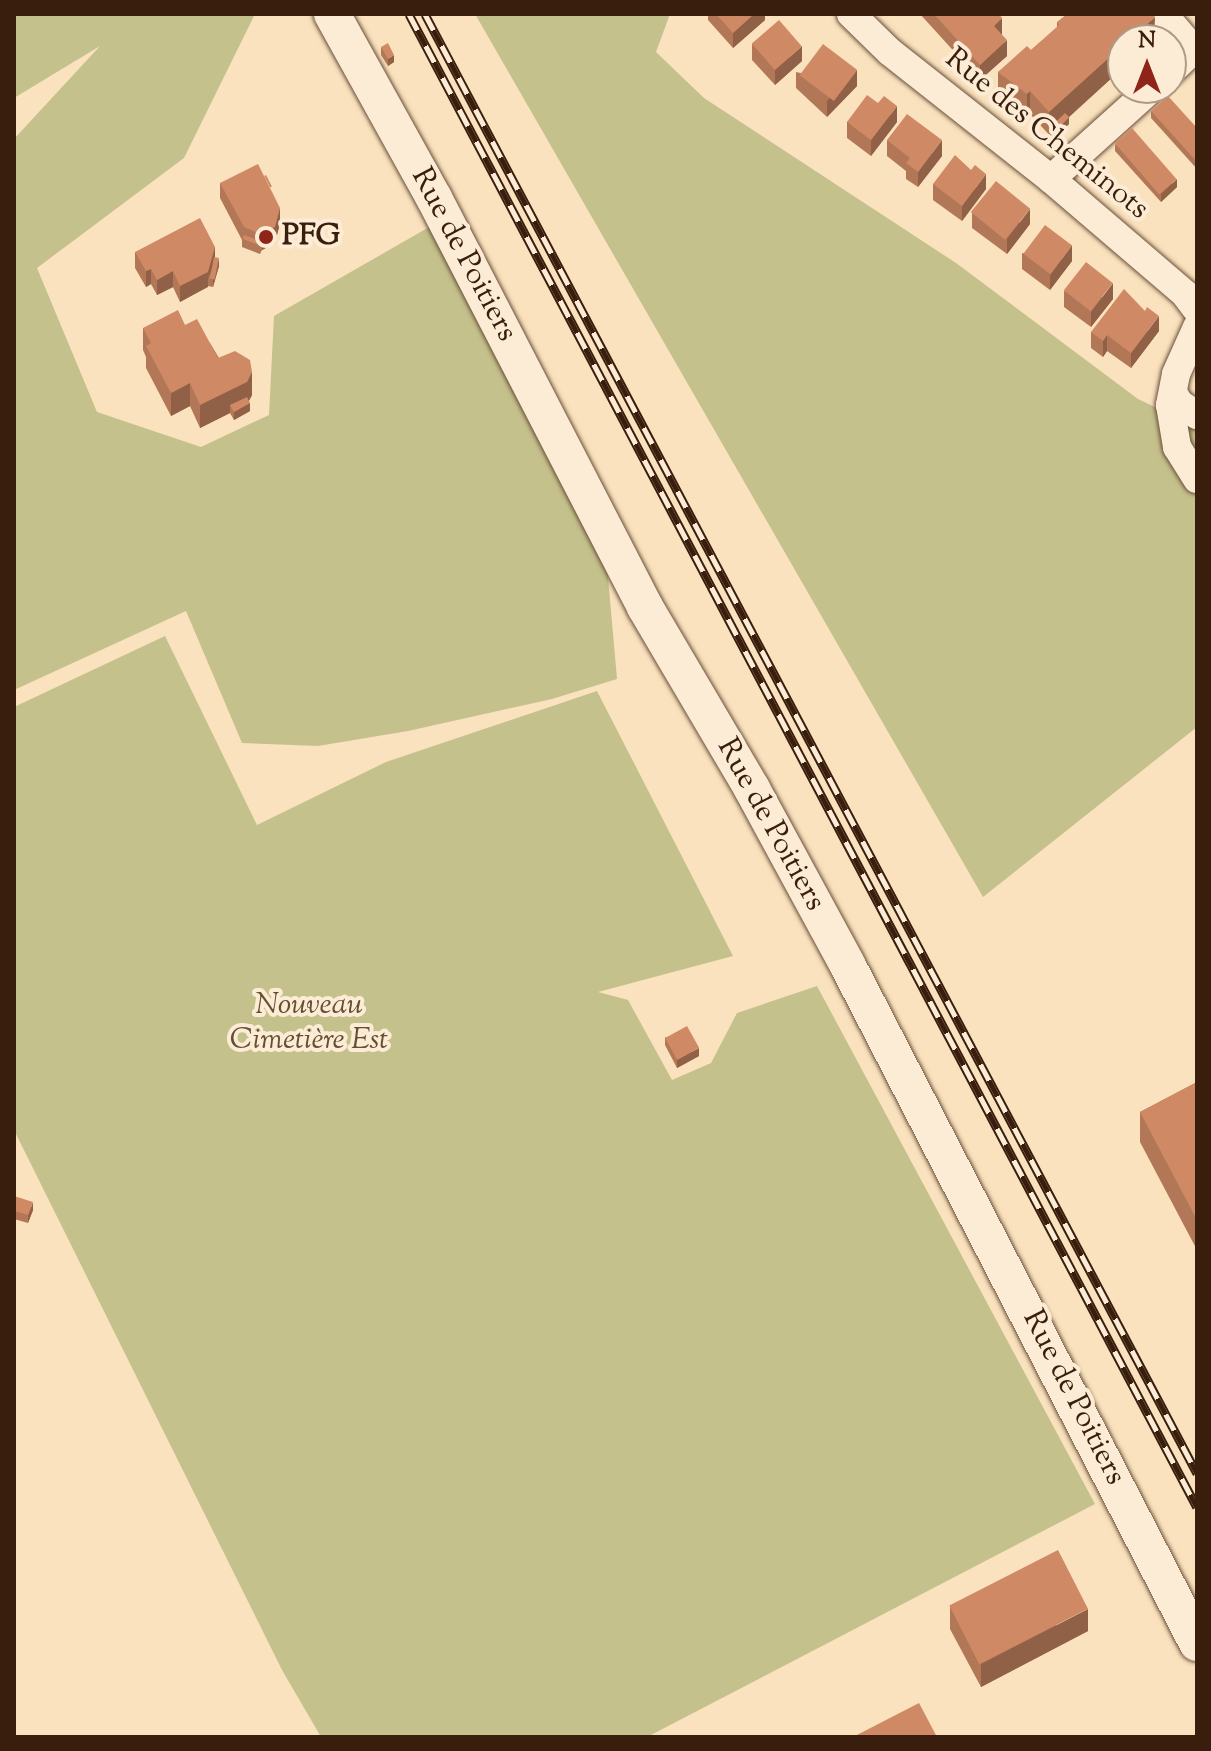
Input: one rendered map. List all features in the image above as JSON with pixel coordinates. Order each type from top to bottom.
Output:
[{"type":"street","name":"Rue de Poitiers","points":[[332,14],[434,198],[645,607],[752,789],[847,964],[1197,1643]]},
{"type":"street","name":"Rue des Cheminots","points":[[851,14],[890,52],[1051,179],[1185,294],[1197,310]]},
{"type":"street","points":[[1163,14],[1196,48]]},
{"type":"street","points":[[1051,179],[1134,104]]},
{"type":"street","points":[[1197,327],[1176,374],[1170,405],[1171,430],[1177,447],[1197,479]]},
{"type":"street","points":[[1174,394],[1179,403],[1197,415]]},
{"type":"green space","points":[[14,14],[255,14],[184,158],[37,268],[97,412],[201,447],[269,415],[274,316],[438,222],[604,532],[617,679],[552,699],[408,731],[318,746],[242,743],[186,611],[14,690],[14,139],[100,46],[14,98]]},
{"type":"green space","points":[[475,14],[670,14],[656,52],[704,98],[956,263],[1138,399],[1197,427],[1197,727],[983,897]]},
{"type":"green space","name":"Nouveau Cimetière Est","points":[[165,636],[257,825],[386,762],[597,691],[733,956],[598,992],[628,1000],[672,1080],[711,1063],[737,1013],[817,986],[1095,1504],[647,1737],[321,1737],[282,1670],[14,1130],[14,707]]},
{"type":"building","points":[[716,14],[754,14],[733,33]]},
{"type":"building","points":[[934,14],[999,14],[1002,18],[994,26],[1007,40],[980,65]]},
{"type":"building","points":[[1067,14],[1153,14],[1155,17],[1147,24],[1107,24],[1107,59],[1049,112],[1030,91],[1027,94],[998,72],[1027,46],[1031,50],[1059,25],[1057,22]]},
{"type":"building","points":[[779,20],[802,46],[775,70],[752,44]]},
{"type":"building","points":[[388,43],[394,55],[388,59],[381,47]]},
{"type":"building","points":[[823,44],[857,70],[834,101],[800,75]]},
{"type":"building","points":[[867,95],[878,103],[884,96],[897,106],[871,140],[847,122]]},
{"type":"building","points":[[1008,95],[1024,107],[1017,113],[1004,99]]},
{"type":"building","points":[[1159,104],[1175,104],[1197,128],[1197,162],[1151,111]]},
{"type":"building","points":[[1065,113],[1069,117],[1054,132],[1050,128]]},
{"type":"building","points":[[907,114],[942,140],[918,172],[906,163],[910,158],[887,140]]},
{"type":"building","points":[[1132,128],[1177,179],[1159,194],[1115,143]]},
{"type":"building","points":[[955,155],[971,170],[975,165],[986,174],[962,206],[933,184]]},
{"type":"building","points":[[258,164],[280,208],[275,227],[262,235],[244,227],[220,183]]},
{"type":"building","points":[[996,181],[1030,209],[1005,240],[971,212]]},
{"type":"building","points":[[200,218],[215,247],[208,272],[180,286],[173,271],[157,280],[151,269],[146,271],[135,252]]},
{"type":"building","points":[[1045,225],[1072,245],[1050,274],[1023,254]]},
{"type":"building","points":[[244,235],[262,242],[260,246],[243,239]]},
{"type":"building","points":[[214,257],[219,258],[215,280],[210,279]]},
{"type":"building","points":[[1086,262],[1113,283],[1091,311],[1064,290]]},
{"type":"building","points":[[1124,289],[1145,311],[1147,307],[1159,316],[1131,353],[1107,335],[1103,341],[1091,332]]},
{"type":"building","points":[[178,310],[185,325],[197,319],[218,358],[235,351],[250,360],[252,372],[247,382],[200,405],[190,383],[171,393],[146,346],[151,343],[143,328]]},
{"type":"building","points":[[247,397],[250,403],[234,412],[230,405]]},
{"type":"building","points":[[687,1026],[699,1048],[677,1060],[665,1038]]},
{"type":"building","points":[[1197,1082],[1197,1220],[1140,1112]]},
{"type":"building","points":[[14,1196],[33,1202],[28,1215],[14,1211]]},
{"type":"building","points":[[1058,1550],[1088,1609],[979,1664],[949,1605]]},
{"type":"building","points":[[919,1703],[937,1737],[853,1737]]},
{"type":"railway","points":[[409,14],[1197,1507]]},
{"type":"railway","points":[[425,14],[1197,1473]]},
{"type":"place","name":"PFG","points":[[266,237]]}]
